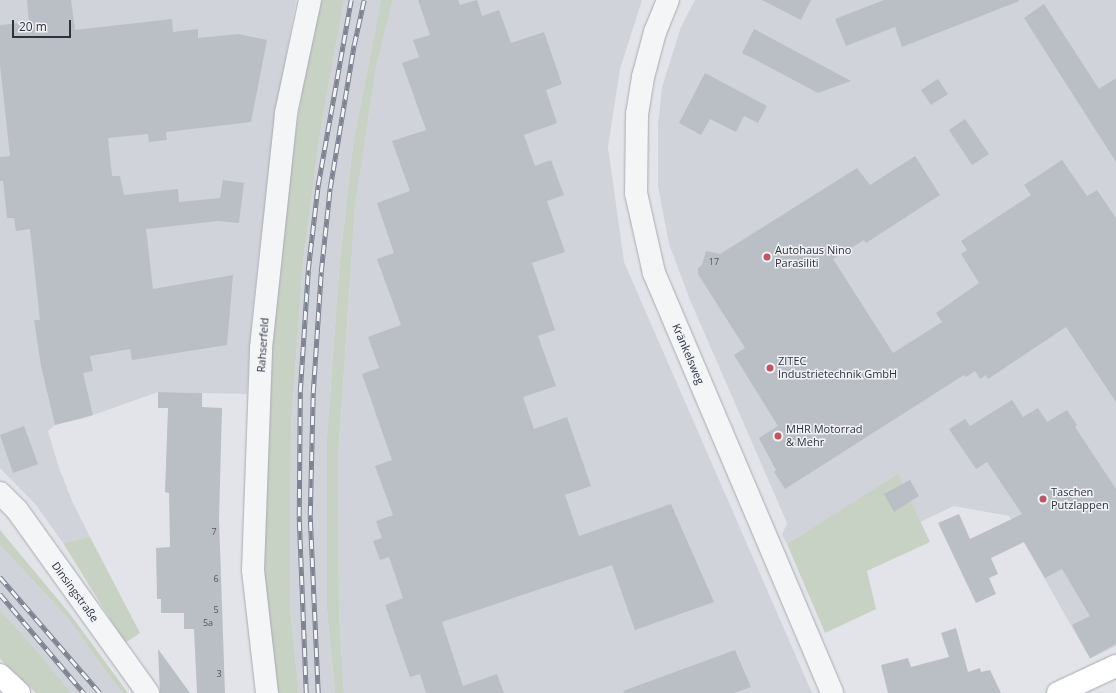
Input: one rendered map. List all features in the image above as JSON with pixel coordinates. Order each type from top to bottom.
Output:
[{"type":"street","name":"Rahserfeld","points":[[266,693],[253,570],[261,348],[286,114],[310,0]]},
{"type":"street","name":"Kränkelsweg","points":[[668,0],[655,32],[642,77],[637,114],[636,193],[654,273],[832,693]]},
{"type":"street","name":"Dinsingstraße","points":[[0,493],[17,510],[148,693]]},
{"type":"street","points":[[1060,693],[1116,666]]},
{"type":"street","points":[[0,675],[19,693]]},
{"type":"shaded area","points":[[0,0],[296,0],[274,125],[252,317],[247,394],[158,392],[85,418],[55,425],[48,431],[58,465],[72,501],[90,537],[63,543],[36,505],[0,468]]},
{"type":"shaded area","points":[[344,0],[381,0],[353,144],[339,271],[327,438],[327,610],[335,693],[299,693],[290,608],[291,426],[303,262],[320,133]]},
{"type":"shaded area","points":[[393,0],[642,0],[620,69],[608,147],[624,262],[812,693],[344,693],[339,611],[338,459],[355,207],[376,68]]},
{"type":"shaded area","points":[[695,0],[1116,0],[1116,646],[1090,659],[1009,516],[954,506],[920,522],[898,475],[787,544],[782,535],[787,523],[690,300],[669,244],[658,186],[658,125],[662,87],[681,27]]},
{"type":"shaded area","points":[[0,545],[66,616],[122,693],[71,693],[0,611]]},
{"type":"green space","points":[[316,0],[344,0],[320,133],[303,262],[291,426],[290,608],[299,693],[275,693],[261,574],[270,352],[285,203]]},
{"type":"green space","points":[[381,0],[393,0],[376,68],[355,207],[338,459],[339,611],[344,693],[335,693],[327,610],[327,438],[339,271],[353,144]]},
{"type":"green space","points":[[898,474],[930,542],[867,571],[876,609],[825,633],[787,544]]},
{"type":"green space","points":[[0,530],[70,614],[128,693],[122,693],[66,616],[0,545]]},
{"type":"green space","points":[[90,537],[140,633],[125,643],[63,543]]},
{"type":"green space","points":[[0,611],[35,649],[71,693],[36,693],[0,659]]},
{"type":"building","points":[[27,0],[71,0],[75,30],[172,19],[173,32],[198,29],[198,38],[238,34],[267,40],[251,122],[166,132],[167,140],[149,142],[148,134],[108,138],[112,176],[120,176],[124,195],[178,189],[179,202],[220,198],[223,180],[244,183],[239,223],[218,221],[146,229],[153,289],[233,275],[227,345],[132,360],[130,349],[90,356],[93,371],[83,373],[93,415],[55,425],[41,366],[34,320],[40,320],[30,229],[16,231],[14,218],[7,218],[3,181],[0,181],[0,157],[10,156],[0,65],[0,25],[29,22]]},
{"type":"building","points":[[418,0],[458,0],[460,5],[477,0],[482,16],[499,10],[511,43],[544,32],[562,84],[546,90],[557,123],[524,135],[535,166],[551,160],[564,195],[547,201],[565,252],[532,263],[555,330],[538,336],[556,386],[523,397],[534,429],[567,417],[591,486],[565,495],[579,536],[671,504],[714,602],[635,630],[612,565],[442,622],[463,686],[497,674],[504,693],[426,693],[420,674],[410,677],[385,605],[403,598],[389,557],[380,560],[373,541],[382,538],[376,521],[393,515],[375,466],[392,460],[362,374],[379,368],[368,337],[401,325],[377,259],[394,253],[377,203],[410,191],[392,141],[426,130],[402,63],[419,57],[413,40],[430,35]]},
{"type":"building","points":[[762,0],[811,0],[801,20]]},
{"type":"building","points":[[884,0],[1019,1],[902,47],[895,27],[846,46],[835,19]]},
{"type":"building","points":[[1044,4],[1099,89],[1116,78],[1116,162],[1024,18]]},
{"type":"building","points":[[754,29],[851,81],[818,93],[742,53]]},
{"type":"building","points":[[705,73],[767,106],[758,123],[744,116],[736,132],[710,119],[701,135],[679,123]]},
{"type":"building","points":[[938,79],[948,94],[931,105],[921,90]]},
{"type":"building","points":[[965,119],[989,154],[972,165],[949,130]]},
{"type":"building","points":[[915,156],[940,195],[866,243],[864,240],[833,259],[893,353],[942,322],[936,313],[979,283],[961,254],[967,250],[961,241],[1031,195],[1024,185],[1062,160],[1087,196],[1097,190],[1116,218],[1116,402],[1066,327],[988,379],[986,375],[980,379],[975,371],[966,377],[964,375],[785,489],[774,472],[776,470],[759,438],[778,426],[734,355],[745,348],[698,274],[698,268],[702,265],[706,251],[720,254],[857,168],[870,185]]},
{"type":"building","points":[[158,392],[202,393],[202,407],[222,408],[219,519],[225,693],[197,693],[194,629],[184,629],[184,613],[161,613],[161,599],[157,599],[156,548],[170,547],[169,493],[165,492],[168,408],[158,408]]},
{"type":"building","points":[[1012,400],[1023,417],[1038,408],[1047,422],[1067,410],[1077,425],[1075,427],[1116,489],[1116,644],[1090,658],[1072,625],[1090,616],[1062,569],[1045,578],[1024,542],[991,558],[998,574],[989,578],[996,594],[976,603],[938,523],[959,514],[970,539],[1022,514],[987,462],[976,469],[949,429],[965,419],[970,426]]},
{"type":"building","points":[[24,426],[38,464],[13,473],[0,435]]},
{"type":"building","points":[[910,480],[919,496],[894,512],[884,494]]},
{"type":"building","points":[[956,628],[968,672],[980,668],[981,672],[990,670],[1001,693],[888,693],[881,665],[908,658],[911,667],[949,657],[941,633]]},
{"type":"building","points":[[158,649],[190,693],[160,693]]},
{"type":"building","points":[[735,650],[751,687],[734,693],[624,693],[623,691]]},
{"type":"railway","points":[[306,693],[299,516],[300,392],[308,270],[318,185],[351,0]]},
{"type":"railway","points":[[318,693],[310,515],[313,393],[321,272],[330,188],[354,45],[364,0]]},
{"type":"railway","points":[[0,577],[100,693]]},
{"type":"railway","points":[[0,594],[84,693]]},
{"type":"place","name":"Autohaus Nino Parasiliti","points":[[767,257]]},
{"type":"place","name":"ZITEC Industrietechnik GmbH","points":[[770,368]]},
{"type":"place","name":"MHR Motorrad & Mehr","points":[[778,436]]},
{"type":"place","name":"Taschen Putzlappen","points":[[1043,499]]}]
